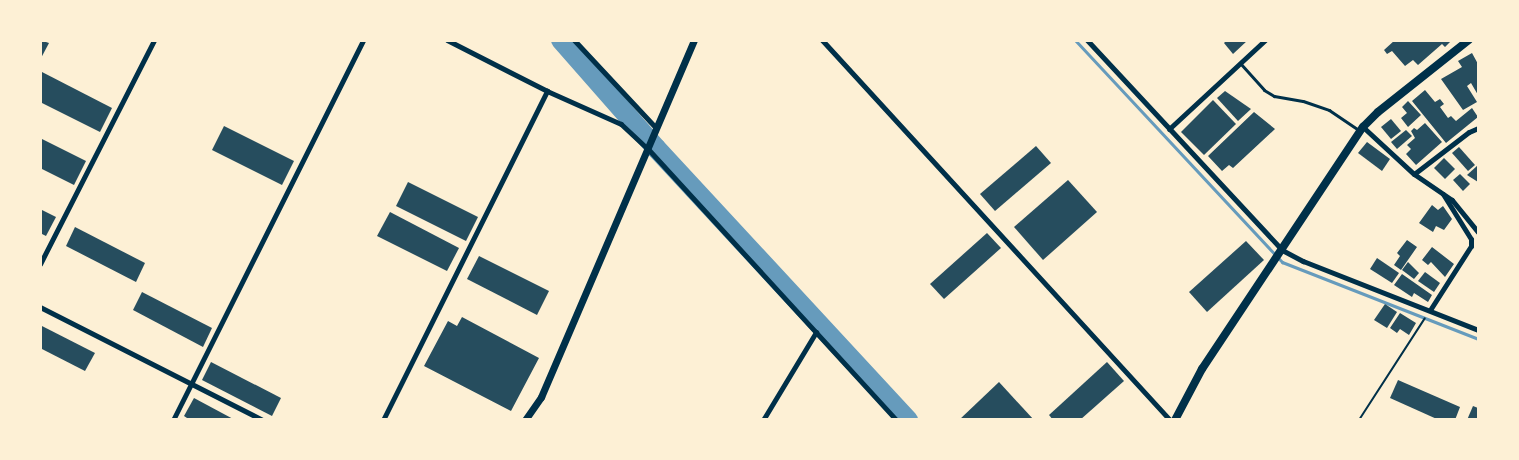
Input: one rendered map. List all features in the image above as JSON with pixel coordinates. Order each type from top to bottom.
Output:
[{"type":"main road","points":[[1175,420],[1202,369],[1361,129],[1469,40]]},
{"type":"street","points":[[40,264],[154,40]]},
{"type":"street","points":[[173,420],[363,40]]},
{"type":"street","points":[[447,40],[547,91],[621,124],[648,149],[896,420]]},
{"type":"street","points":[[574,40],[655,127]]},
{"type":"street","points":[[525,420],[541,397],[694,40]]},
{"type":"street","points":[[822,40],[1170,420]]},
{"type":"street","points":[[1087,40],[1281,251],[1479,330]]},
{"type":"street","points":[[1168,129],[1265,40]]},
{"type":"street","points":[[383,420],[547,91]]},
{"type":"street","points":[[1414,174],[1469,132],[1479,128]]},
{"type":"street","points":[[1361,129],[1414,174],[1452,200],[1479,232]]},
{"type":"street","points":[[1430,310],[1471,246],[1471,239],[1442,193]]},
{"type":"street","points":[[40,307],[263,420]]},
{"type":"street","points":[[763,420],[816,332]]},
{"type":"lane","points":[[1240,63],[1264,90],[1274,96],[1303,101],[1329,110],[1361,129]]},
{"type":"path","points":[[1359,420],[1430,310]]},
{"type":"building","points":[[40,40],[49,43],[40,60]]},
{"type":"building","points":[[1227,40],[1248,40],[1233,54],[1224,43]]},
{"type":"building","points":[[1395,40],[1452,40],[1445,47],[1442,44],[1418,65],[1413,60],[1405,66],[1392,51],[1387,54],[1384,50]]},
{"type":"building","points":[[1472,53],[1478,64],[1478,95],[1471,83],[1467,86],[1477,102],[1463,110],[1441,79],[1462,67],[1458,61]]},
{"type":"building","points":[[42,72],[112,108],[100,132],[40,102]]},
{"type":"building","points":[[1425,90],[1435,102],[1440,99],[1444,104],[1440,107],[1448,118],[1451,116],[1456,121],[1472,108],[1478,117],[1446,143],[1412,101]]},
{"type":"building","points":[[1225,91],[1251,109],[1238,121],[1217,98]]},
{"type":"building","points":[[1213,100],[1236,124],[1204,155],[1181,132]]},
{"type":"building","points":[[1408,101],[1421,115],[1408,127],[1401,118],[1407,113],[1402,107]]},
{"type":"building","points":[[1254,112],[1275,129],[1233,168],[1229,165],[1222,171],[1208,156]]},
{"type":"building","points":[[1391,119],[1401,131],[1391,139],[1381,127]]},
{"type":"building","points":[[1425,123],[1442,142],[1416,165],[1406,154],[1411,149],[1407,145],[1415,138],[1411,131],[1414,128],[1417,130]]},
{"type":"building","points":[[224,126],[294,161],[282,185],[212,150]]},
{"type":"building","points":[[1406,130],[1412,136],[1397,149],[1391,142]]},
{"type":"building","points":[[40,138],[86,161],[74,185],[40,168]]},
{"type":"building","points":[[1367,142],[1390,159],[1382,171],[1358,153]]},
{"type":"building","points":[[1036,146],[1051,163],[995,211],[980,194]]},
{"type":"building","points":[[1459,147],[1475,165],[1468,171],[1452,153]]},
{"type":"building","points":[[1444,158],[1455,169],[1445,179],[1434,168]]},
{"type":"building","points":[[1478,165],[1478,182],[1467,175]]},
{"type":"building","points":[[1460,174],[1470,184],[1463,191],[1453,180]]},
{"type":"building","points":[[1068,180],[1097,212],[1043,260],[1014,227]]},
{"type":"building","points":[[408,182],[478,217],[466,241],[396,206]]},
{"type":"building","points":[[1432,205],[1438,210],[1443,206],[1452,219],[1444,230],[1436,226],[1433,232],[1419,223]]},
{"type":"building","points":[[40,209],[56,217],[46,236],[40,233]]},
{"type":"building","points":[[390,212],[459,248],[447,271],[377,236]]},
{"type":"building","points":[[75,227],[145,263],[136,282],[66,246]]},
{"type":"building","points":[[987,233],[1001,248],[944,299],[930,284]]},
{"type":"building","points":[[1407,240],[1417,247],[1401,270],[1394,265],[1400,256],[1397,253]]},
{"type":"building","points":[[1246,241],[1264,260],[1207,312],[1189,292]]},
{"type":"building","points":[[1432,247],[1454,264],[1445,277],[1431,262],[1428,265],[1422,260]]},
{"type":"building","points":[[479,256],[549,291],[537,315],[467,279]]},
{"type":"building","points":[[1377,258],[1399,273],[1392,283],[1370,269]]},
{"type":"building","points":[[1408,262],[1419,273],[1414,279],[1402,270]]},
{"type":"building","points":[[1425,272],[1440,283],[1434,292],[1418,281]]},
{"type":"building","points":[[1402,274],[1432,295],[1428,302],[1414,293],[1412,297],[1394,285]]},
{"type":"building","points":[[142,292],[212,328],[203,347],[133,310]]},
{"type":"building","points":[[1385,304],[1397,312],[1387,328],[1374,320]]},
{"type":"building","points":[[1400,313],[1416,323],[1409,335],[1400,329],[1397,333],[1390,328]]},
{"type":"building","points":[[462,317],[539,358],[511,411],[424,366],[448,321],[457,326]]},
{"type":"building","points":[[40,325],[95,353],[85,371],[40,348]]},
{"type":"building","points":[[211,362],[281,398],[272,416],[202,380]]},
{"type":"building","points":[[1107,362],[1124,381],[1080,420],[1053,420],[1049,415]]},
{"type":"building","points":[[1398,380],[1460,407],[1455,420],[1439,420],[1390,398]]},
{"type":"building","points":[[999,382],[1034,420],[959,420]]},
{"type":"building","points":[[194,398],[235,420],[190,420],[184,416]]},
{"type":"building","points":[[1473,406],[1478,408],[1478,420],[1467,420]]},
{"type":"waterway","points":[[561,40],[656,148],[908,420]]},
{"type":"waterway","points":[[1075,40],[1282,262],[1478,339]]}]
